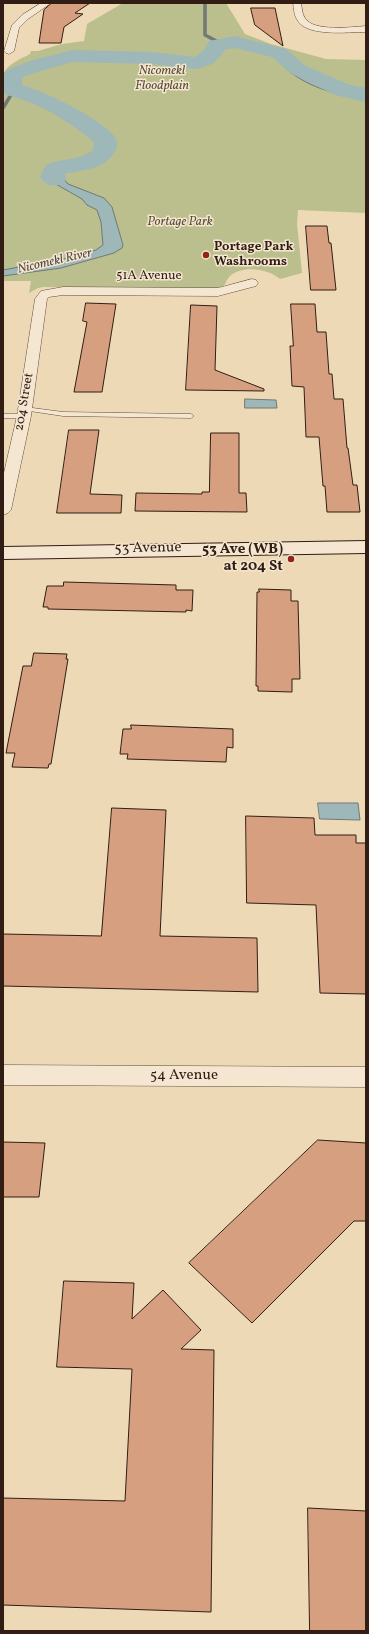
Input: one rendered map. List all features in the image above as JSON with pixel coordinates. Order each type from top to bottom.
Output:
[{"type":"street","points":[[9,51],[15,27],[25,17],[47,3]]},
{"type":"street","points":[[297,3],[301,19],[305,24],[315,28],[366,29]]},
{"type":"street","name":"51A Avenue","points":[[45,294],[63,291],[222,292],[252,283]]},
{"type":"street","name":"204 Street","points":[[3,510],[25,413],[41,299],[45,294]]},
{"type":"street","points":[[3,543],[143,549]]},
{"type":"street","name":"53 Avenue","points":[[3,553],[143,549],[366,547]]},
{"type":"street","name":"54 Avenue","points":[[3,1075],[366,1077]]},
{"type":"lane","points":[[3,416],[25,413],[191,416]]},
{"type":"green space","name":"Nicomekl Floodplain","points":[[123,3],[226,3],[245,34],[271,44],[326,59],[366,60],[366,213],[298,210],[297,224],[302,273],[280,279],[263,271],[249,269],[243,270],[231,275],[219,289],[43,287],[29,293],[31,281],[3,281],[3,74],[11,64],[30,54],[31,51],[38,51],[62,44],[84,41],[87,24]]},
{"type":"water","points":[[228,39],[259,44],[282,51],[305,70],[324,76],[342,87],[366,92],[366,98],[335,93],[306,82],[289,71],[272,54],[264,50],[241,45],[231,45],[212,55],[203,54],[218,41]]},
{"type":"water","points":[[97,156],[109,156],[98,163],[69,169],[65,171],[63,178],[68,184],[104,198],[112,207],[123,245],[122,248],[114,253],[61,268],[3,276],[3,270],[79,256],[96,250],[103,245],[101,222],[97,210],[87,205],[82,199],[54,183],[49,179],[48,174],[52,168],[57,165],[91,159]]},
{"type":"water","points":[[245,399],[276,400],[277,408],[245,408]]},
{"type":"water","points":[[318,803],[358,803],[360,820],[320,819]]},
{"type":"building","points":[[52,3],[90,3],[75,13],[83,14],[64,27],[61,43],[39,43],[44,10]]},
{"type":"building","points":[[251,8],[275,8],[283,46],[255,25]]},
{"type":"building","points":[[306,226],[327,226],[329,243],[331,243],[336,290],[311,290]]},
{"type":"building","points":[[86,303],[116,304],[102,392],[74,392],[87,322],[83,321]]},
{"type":"building","points":[[291,304],[315,304],[317,332],[326,332],[329,374],[332,374],[334,399],[343,399],[347,448],[353,485],[357,485],[360,512],[327,512],[325,486],[323,486],[319,437],[306,437],[304,387],[292,386],[290,346],[293,346]]},
{"type":"building","points":[[191,305],[217,306],[215,370],[264,389],[264,391],[186,390]]},
{"type":"building","points":[[69,430],[99,430],[90,494],[122,495],[121,513],[57,513]]},
{"type":"building","points":[[211,433],[239,433],[239,493],[246,493],[247,512],[135,511],[136,493],[202,494],[202,492],[209,492]]},
{"type":"building","points":[[64,582],[176,585],[176,590],[193,590],[192,611],[48,609],[48,607],[43,607],[47,586],[63,586]]},
{"type":"building","points":[[259,589],[291,590],[291,601],[298,601],[300,679],[292,679],[292,692],[258,691],[258,686],[256,686],[257,592],[259,592]]},
{"type":"building","points":[[34,653],[67,654],[66,659],[68,659],[51,764],[49,764],[48,768],[12,767],[15,753],[6,753],[23,666],[31,666]]},
{"type":"building","points":[[131,725],[233,729],[233,748],[227,747],[226,762],[127,759],[128,754],[120,754],[123,729],[131,729]]},
{"type":"building","points":[[112,808],[166,810],[160,936],[257,938],[258,992],[3,986],[3,934],[101,936]]},
{"type":"building","points":[[246,816],[314,818],[315,835],[356,835],[356,843],[366,843],[366,994],[320,993],[316,905],[247,903]]},
{"type":"building","points":[[318,1140],[366,1143],[366,1221],[354,1221],[252,1323],[189,1263]]},
{"type":"building","points":[[3,1142],[45,1143],[39,1197],[3,1197]]},
{"type":"building","points":[[64,1281],[134,1283],[132,1319],[163,1290],[201,1330],[181,1349],[214,1350],[211,1612],[3,1605],[3,1498],[125,1501],[132,1369],[57,1367]]},
{"type":"building","points":[[308,1508],[366,1511],[366,1631],[310,1631]]},
{"type":"waterway","points":[[205,3],[205,35],[220,43]]},
{"type":"waterway","name":"Nicomekl River","points":[[54,179],[52,177],[54,170],[60,167],[85,163],[97,158],[102,154],[106,143],[102,136],[56,107],[36,97],[14,90],[11,84],[11,78],[16,73],[40,64],[73,56],[151,58],[197,63],[205,60],[213,53],[216,45],[235,42],[279,53],[299,70],[343,90],[366,95]]},
{"type":"waterway","points":[[3,108],[14,90]]},
{"type":"place","name":"Portage Park Washrooms","points":[[206,255]]},
{"type":"place","name":"53 Ave (WB) at 204 St","points":[[291,559]]},
{"type":"park label","name":"Portage Park","points":[[180,223]]}]
